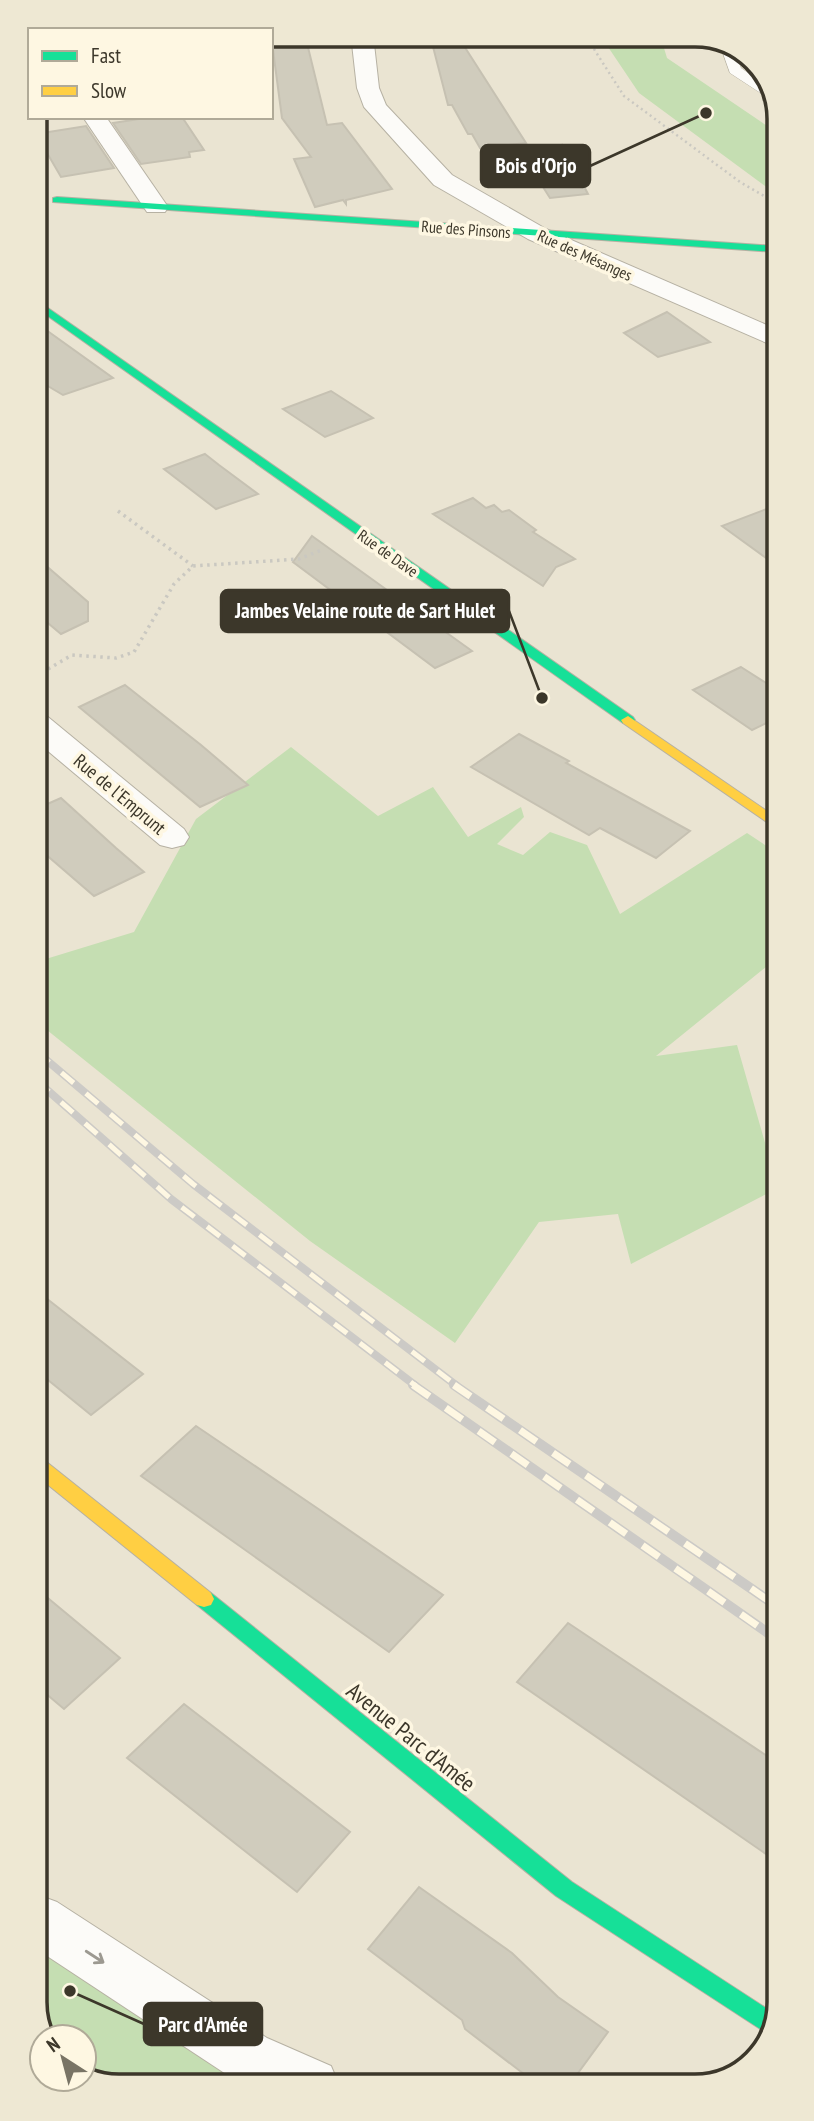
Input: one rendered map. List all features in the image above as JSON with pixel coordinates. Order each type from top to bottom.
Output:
[{"type":"street","name":"Rue des Mésanges","points":[[363,47],[368,88],[375,107],[443,180],[537,234],[767,335]]},
{"type":"street","points":[[95,119],[156,207]]},
{"type":"street","name":"Rue des Pinsons","points":[[57,200],[767,248]]},
{"type":"street","name":"Rue de Dave","points":[[47,310],[767,818]]},
{"type":"street","name":"Rue de l'Emprunt","points":[[47,733],[172,837]]},
{"type":"street","name":"Avenue Parc d'Amée","points":[[47,1473],[564,1889],[764,2020]]},
{"type":"street","points":[[47,1926],[248,2057],[286,2074]]},
{"type":"lane","points":[[729,56],[735,70],[759,87]]},
{"type":"path","points":[[593,47],[624,96],[740,182],[767,198]]},
{"type":"path","points":[[118,511],[193,566]]},
{"type":"path","points":[[47,670],[72,655],[116,658],[134,652],[174,584],[193,566],[299,559],[361,534]]},
{"type":"green space","points":[[608,47],[664,47],[667,58],[767,126],[767,187],[639,93]]},
{"type":"green space","points":[[291,747],[378,816],[433,787],[468,837],[521,807],[524,817],[497,844],[523,855],[550,832],[587,845],[620,914],[747,833],[767,846],[767,966],[656,1056],[737,1045],[767,1150],[767,1194],[631,1264],[618,1214],[539,1222],[455,1343],[310,1241],[47,1030],[47,959],[134,932],[196,819]]},
{"type":"green space","points":[[47,1952],[227,2074],[114,2074],[98,2070],[98,2023],[51,2023],[47,2002]]},
{"type":"building","points":[[273,47],[308,47],[327,125],[342,123],[392,189],[346,200],[346,204],[343,200],[315,207],[294,159],[311,157],[282,118]]},
{"type":"building","points":[[433,47],[465,47],[526,143],[480,148],[472,134],[468,134],[452,105],[448,105]]},
{"type":"building","points":[[139,119],[183,119],[204,150],[189,152],[190,157],[141,164],[113,123]]},
{"type":"building","points":[[86,126],[114,168],[61,177],[47,153],[47,132]]},
{"type":"building","points":[[562,145],[588,194],[550,198],[536,176]]},
{"type":"building","points":[[667,312],[710,342],[658,357],[624,333]]},
{"type":"building","points":[[47,331],[113,378],[63,395],[47,386]]},
{"type":"building","points":[[331,391],[373,418],[325,437],[283,409]]},
{"type":"building","points":[[205,454],[258,494],[216,509],[164,469]]},
{"type":"building","points":[[473,498],[486,508],[494,505],[502,512],[509,510],[536,530],[533,532],[575,559],[556,567],[543,586],[433,514]]},
{"type":"building","points":[[767,509],[767,559],[722,526]]},
{"type":"building","points":[[312,536],[472,651],[435,668],[293,562]]},
{"type":"building","points":[[47,567],[88,602],[88,621],[61,634],[47,622]]},
{"type":"building","points":[[741,667],[767,684],[767,723],[752,730],[693,690]]},
{"type":"building","points":[[125,685],[248,785],[200,807],[79,707]]},
{"type":"building","points":[[519,734],[690,831],[656,858],[600,828],[589,835],[471,767]]},
{"type":"building","points":[[61,798],[144,872],[94,896],[47,855],[47,804]]},
{"type":"building","points":[[47,1299],[143,1374],[91,1415],[47,1379]]},
{"type":"building","points":[[196,1426],[443,1595],[389,1652],[141,1476]]},
{"type":"building","points":[[47,1597],[120,1658],[64,1709],[47,1695]]},
{"type":"building","points":[[568,1623],[767,1756],[767,1855],[517,1682]]},
{"type":"building","points":[[184,1704],[350,1832],[297,1892],[127,1758]]},
{"type":"building","points":[[419,1887],[512,1953],[558,1997],[608,2032],[577,2074],[524,2074],[465,2029],[462,2020],[368,1949]]},
{"type":"railway","points":[[47,1060],[193,1184],[457,1386]]},
{"type":"railway","points":[[47,1090],[171,1199],[416,1386]]},
{"type":"railway","points":[[413,1385],[767,1632]]},
{"type":"railway","points":[[454,1385],[767,1599]]},
{"type":"traffic: fast","points":[[57,200],[767,248]]},
{"type":"traffic: fast","points":[[47,310],[628,720]]},
{"type":"traffic: fast","points":[[204,1599],[564,1889],[764,2020]]},
{"type":"traffic: slow","points":[[628,720],[767,818]]},
{"type":"traffic: slow","points":[[47,1473],[204,1599]]},
{"type":"place","name":"Bois d'Orjo","points":[[706,113]]},
{"type":"place","name":"Jambes Velaine route de Sart Hulet","points":[[542,698]]},
{"type":"place","name":"Parc d'Amée","points":[[70,1991]]}]
